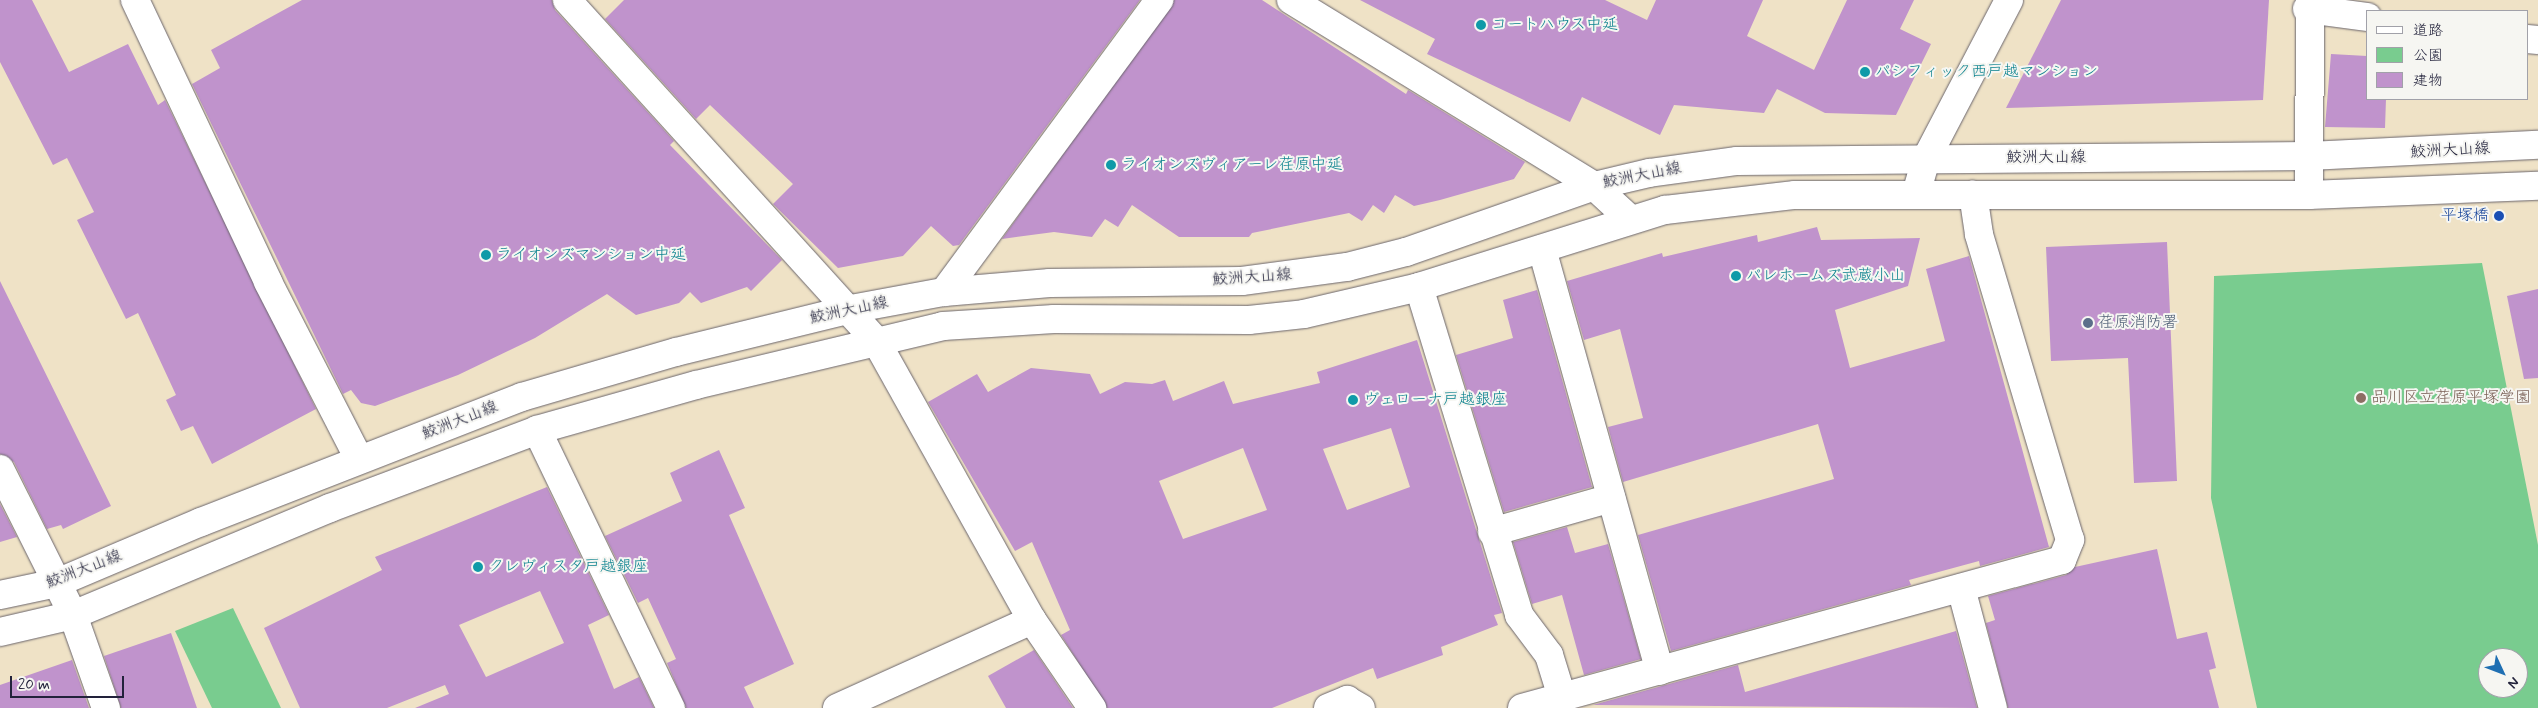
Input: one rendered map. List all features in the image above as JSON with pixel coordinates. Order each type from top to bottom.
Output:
[{"type":"street","points":[[135,0],[268,282],[359,459]]},
{"type":"street","points":[[944,292],[1159,0]]},
{"type":"street","points":[[1291,0],[1594,186],[1631,220]]},
{"type":"street","points":[[1916,194],[1926,158],[2009,0]]},
{"type":"street","points":[[582,5],[850,309],[876,341],[1032,620],[1092,708]]},
{"type":"street","points":[[2309,194],[2308,5],[2366,17]]},
{"type":"street","name":"鮫洲大山線","points":[[0,595],[57,583],[359,459],[522,397],[676,352],[850,309],[944,292],[1050,283],[1242,280],[1347,267],[1406,252],[1594,186],[1737,161],[2309,156],[2538,144]]},
{"type":"street","points":[[0,632],[73,615],[330,508],[537,430],[876,341],[943,326],[996,322],[1249,320],[1352,305],[1419,287],[1665,210],[1795,195],[2309,194],[2538,186]]},
{"type":"street","points":[[1522,708],[2062,560],[2070,540],[1979,234],[1972,194]]},
{"type":"street","points":[[1542,249],[1660,671]]},
{"type":"street","points":[[1419,287],[1519,616],[1550,655],[1562,697]]},
{"type":"street","points":[[537,430],[671,708]]},
{"type":"street","points":[[0,469],[73,615],[106,708]]},
{"type":"street","points":[[1492,532],[1611,498]]},
{"type":"street","points":[[1961,588],[1993,708]]},
{"type":"street","points":[[837,708],[1032,620]]},
{"type":"street","points":[[1328,708],[1347,700],[1362,708]]},
{"type":"green space","name":"品川区立荏原平塚学園","points":[[2482,263],[2538,545],[2538,708],[2257,708],[2211,498],[2214,276]]},
{"type":"green space","points":[[233,608],[281,708],[212,708],[175,631]]},
{"type":"building","points":[[0,0],[32,0],[69,72],[128,44],[158,105],[165,100],[316,409],[212,464],[193,426],[181,431],[166,400],[176,395],[138,313],[126,319],[77,220],[94,212],[67,158],[53,165],[0,62]]},
{"type":"building","points":[[302,0],[552,0],[555,10],[674,141],[670,145],[782,260],[751,291],[747,287],[701,303],[690,292],[679,303],[636,315],[607,294],[535,338],[458,375],[375,406],[361,403],[351,390],[343,394],[192,84],[220,68],[211,50]]},
{"type":"building","points":[[624,0],[1140,0],[959,245],[953,246],[931,226],[903,256],[838,268],[773,204],[793,184],[710,105],[696,119],[605,19]]},
{"type":"building","points":[[1174,0],[1262,0],[1406,94],[1408,90],[1525,162],[1514,179],[1440,200],[1414,206],[1395,195],[1384,213],[1373,205],[1362,221],[1349,213],[1252,233],[1249,237],[1179,237],[1132,205],[1118,227],[1105,219],[1092,237],[1054,232],[1002,239]]},
{"type":"building","points":[[1360,0],[1605,0],[1647,20],[1656,0],[1763,0],[1747,36],[1814,70],[1847,0],[1914,0],[1900,29],[1931,44],[1896,115],[1825,113],[1777,89],[1764,113],[1674,105],[1660,135],[1582,97],[1570,122],[1427,54],[1435,39]]},
{"type":"building","points":[[2061,0],[2269,0],[2263,100],[2006,108]]},
{"type":"building","points":[[2331,54],[2366,56],[2366,100],[2386,100],[2385,128],[2325,127]]},
{"type":"building","points":[[1817,227],[1821,240],[1920,238],[1908,286],[1835,310],[1850,368],[1945,341],[1926,269],[1969,256],[2049,547],[1980,566],[1979,561],[1909,580],[1911,585],[1671,651],[1638,535],[1834,479],[1818,424],[1623,482],[1608,427],[1643,418],[1620,329],[1584,340],[1567,281],[1662,253],[1663,257],[1757,235],[1758,242]]},
{"type":"building","points":[[2167,242],[2177,481],[2134,483],[2128,358],[2051,361],[2046,247]]},
{"type":"building","points":[[0,281],[111,506],[63,529],[61,525],[47,529],[14,462],[0,454]]},
{"type":"building","points":[[2538,289],[2538,378],[2524,379],[2507,296]]},
{"type":"building","points":[[1537,290],[1592,487],[1504,512],[1456,355],[1513,338],[1503,300]]},
{"type":"building","points":[[1417,340],[1502,613],[1494,615],[1498,625],[1441,647],[1443,655],[1377,679],[1373,668],[1272,708],[1107,708],[1061,635],[1070,630],[1032,542],[1015,551],[928,402],[977,374],[988,392],[1031,368],[1090,374],[1100,394],[1125,382],[1152,384],[1165,380],[1173,401],[1224,381],[1233,404],[1320,383],[1317,372]],"holes":[[[1391,428],[1410,487],[1347,510],[1323,449]],[[1243,448],[1267,510],[1183,539],[1159,481]]]},
{"type":"building","points":[[719,450],[745,508],[729,515],[794,664],[744,687],[754,708],[686,708],[667,663],[676,659],[648,598],[638,603],[605,536],[682,501],[670,473]]},
{"type":"building","points":[[547,487],[609,615],[588,625],[614,689],[639,677],[654,708],[415,708],[449,694],[445,685],[387,708],[300,708],[264,628],[382,570],[375,557]],"holes":[[[540,591],[564,643],[486,677],[459,625]]]},
{"type":"building","points":[[0,504],[17,537],[0,542]]},
{"type":"building","points":[[1567,527],[1575,553],[1608,544],[1641,659],[1584,675],[1562,595],[1532,604],[1513,542]]},
{"type":"building","points":[[2157,549],[2177,639],[2207,632],[2216,668],[2209,670],[2219,708],[2008,708],[1986,623],[1995,620],[1988,596],[2066,575],[2075,567]]},
{"type":"building","points":[[1956,631],[1977,708],[1593,705],[1738,665],[1745,692]]},
{"type":"building","points":[[171,633],[197,708],[121,708],[104,656]]},
{"type":"building","points":[[1034,650],[1073,708],[1006,708],[988,676]]},
{"type":"building","points":[[72,660],[89,708],[0,708],[0,685]]},
{"type":"place","name":"コートハウス中延","points":[[1481,25]]},
{"type":"place","name":"パシフィック西戸越マンション","points":[[1865,72]]},
{"type":"place","name":"ライオンズヴィアーレ荏原中延","points":[[1111,165]]},
{"type":"place","name":"平塚橋","points":[[2499,216]]},
{"type":"place","name":"ライオンズマンション中延","points":[[486,255]]},
{"type":"place","name":"パレホームズ武蔵小山","points":[[1736,276]]},
{"type":"place","name":"荏原消防署","points":[[2088,323]]},
{"type":"place","name":"品川区立荏原平塚学園","points":[[2361,398]]},
{"type":"place","name":"ヴェローナ戸越銀座","points":[[1353,400]]},
{"type":"place","name":"クレヴィスタ戸越銀座","points":[[478,567]]}]
